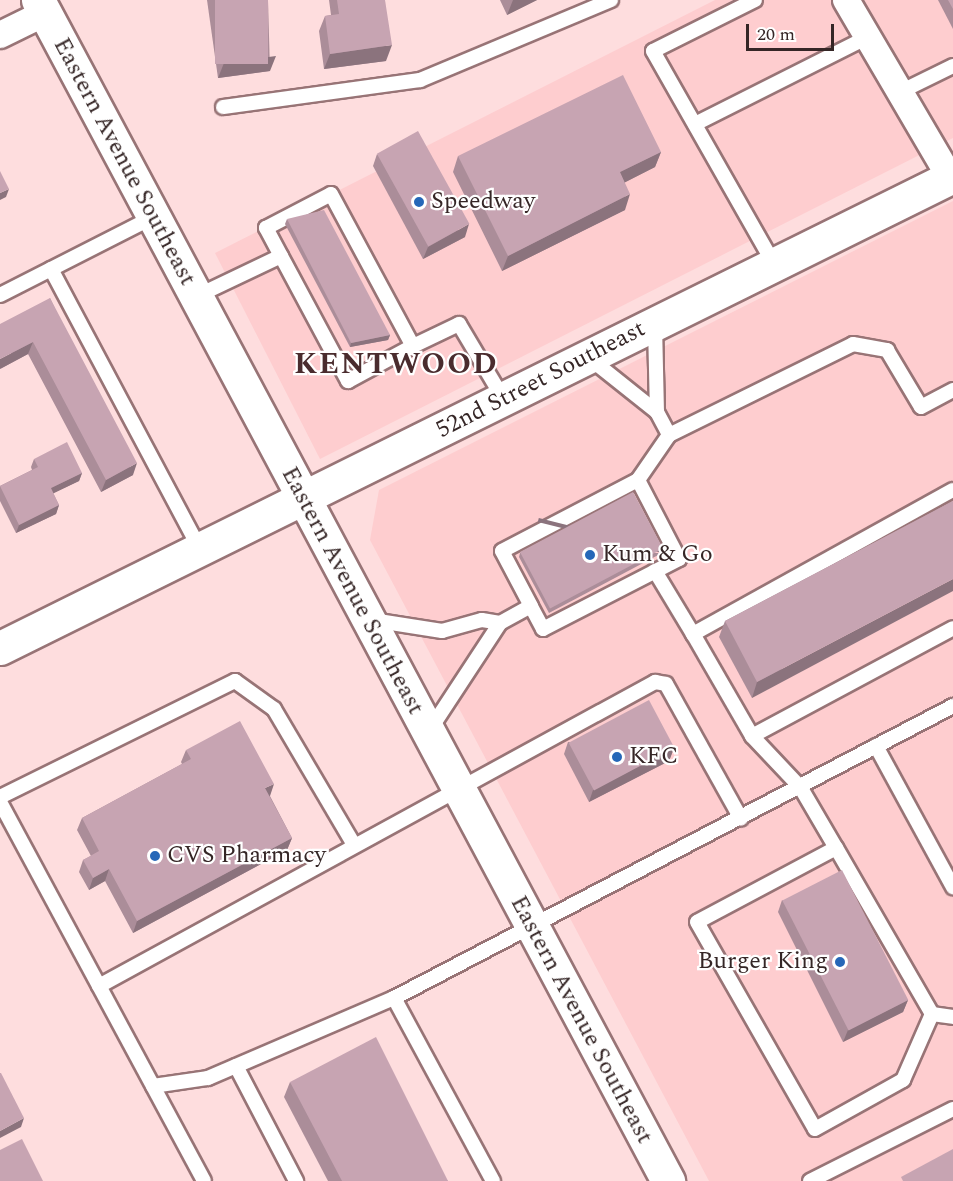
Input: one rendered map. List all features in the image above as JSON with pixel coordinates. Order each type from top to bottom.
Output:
[{"type":"street","points":[[846,0],[952,179]]},
{"type":"street","points":[[0,36],[42,7]]},
{"type":"street","name":"Eastern Avenue Southeast","points":[[42,7],[302,499],[668,1181]]},
{"type":"street","name":"52nd Street Southeast","points":[[0,648],[503,399],[587,355],[952,179]]},
{"type":"lane","points":[[223,108],[420,80],[611,0]]},
{"type":"lane","points":[[755,0],[653,51],[774,264]]},
{"type":"lane","points":[[695,124],[868,37]]},
{"type":"lane","points":[[900,92],[953,66]]},
{"type":"lane","points":[[413,346],[331,194],[266,228],[348,381],[459,324],[503,399]]},
{"type":"lane","points":[[0,295],[153,217]]},
{"type":"lane","points":[[195,297],[281,256]]},
{"type":"lane","points":[[51,269],[200,549]]},
{"type":"lane","points":[[655,323],[657,412]]},
{"type":"lane","points":[[638,480],[679,559],[655,572],[630,577],[581,603],[543,629],[502,550],[545,536],[595,509],[638,480],[669,435],[854,344],[887,350],[921,407],[953,390]]},
{"type":"lane","points":[[587,355],[657,412],[669,435]]},
{"type":"lane","points":[[693,634],[953,490]]},
{"type":"lane","points":[[655,572],[752,736],[801,788],[932,1014]]},
{"type":"lane","points":[[428,733],[500,623],[531,606]]},
{"type":"lane","points":[[366,619],[442,631],[482,620],[500,623]]},
{"type":"lane","points":[[752,736],[953,628]]},
{"type":"lane","points":[[0,797],[235,681],[274,709],[354,845]]},
{"type":"lane","points":[[99,986],[457,788],[655,682],[666,684],[741,819]]},
{"type":"lane","points":[[153,1086],[208,1078],[394,998],[533,930],[953,706]]},
{"type":"lane","points":[[876,746],[953,888]]},
{"type":"lane","points":[[0,802],[204,1181]]},
{"type":"lane","points":[[837,848],[697,922],[815,1129],[903,1080],[932,1014]]},
{"type":"lane","points":[[394,998],[493,1181]]},
{"type":"lane","points":[[932,1014],[953,1017]]},
{"type":"lane","points":[[236,1066],[296,1181]]},
{"type":"lane","points":[[810,1181],[838,1175],[953,1109]]},
{"type":"shaded area","points":[[715,0],[953,0],[953,138],[320,459],[215,253]]},
{"type":"shaded area","points":[[953,201],[953,1181],[709,1181],[370,540],[379,490]]},
{"type":"building","points":[[215,0],[268,0],[268,64],[215,64]]},
{"type":"building","points":[[337,0],[385,0],[392,45],[330,54],[325,16],[339,14]]},
{"type":"building","points":[[623,75],[661,152],[620,172],[630,194],[508,256],[458,156]]},
{"type":"building","points":[[418,131],[469,224],[428,246],[377,154]]},
{"type":"building","points":[[0,171],[9,189],[0,193]]},
{"type":"building","points":[[324,210],[390,335],[351,343],[287,219]]},
{"type":"building","points":[[50,298],[137,463],[106,480],[33,342],[0,359],[0,324]]},
{"type":"building","points":[[67,442],[82,473],[51,488],[59,505],[19,525],[0,486],[38,467],[34,459]]},
{"type":"building","points":[[633,492],[663,549],[550,609],[520,552]]},
{"type":"building","points":[[953,501],[953,579],[757,682],[725,621]]},
{"type":"building","name":"KFC","points":[[649,700],[674,748],[594,790],[569,743]]},
{"type":"building","points":[[240,721],[274,784],[265,788],[292,838],[137,921],[109,869],[93,878],[83,860],[99,851],[82,818],[191,759],[186,750]]},
{"type":"building","name":"Burger King","points":[[842,870],[908,1000],[849,1031],[782,900]]},
{"type":"building","points":[[376,1037],[448,1181],[342,1181],[290,1082]]},
{"type":"building","points":[[0,1073],[24,1118],[0,1131]]},
{"type":"building","points":[[22,1139],[43,1181],[0,1181],[0,1150]]},
{"type":"building","points":[[953,1149],[953,1181],[903,1181],[901,1177]]},
{"type":"place","name":"Speedway","points":[[419,202]]},
{"type":"place","name":"Kum & Go","points":[[590,555]]},
{"type":"place","name":"KFC","points":[[617,757]]},
{"type":"place","name":"CVS Pharmacy","points":[[155,856]]},
{"type":"place","name":"Burger King","points":[[840,962]]},
{"type":"district","name":"KENTWOOD","points":[[396,364]]}]
